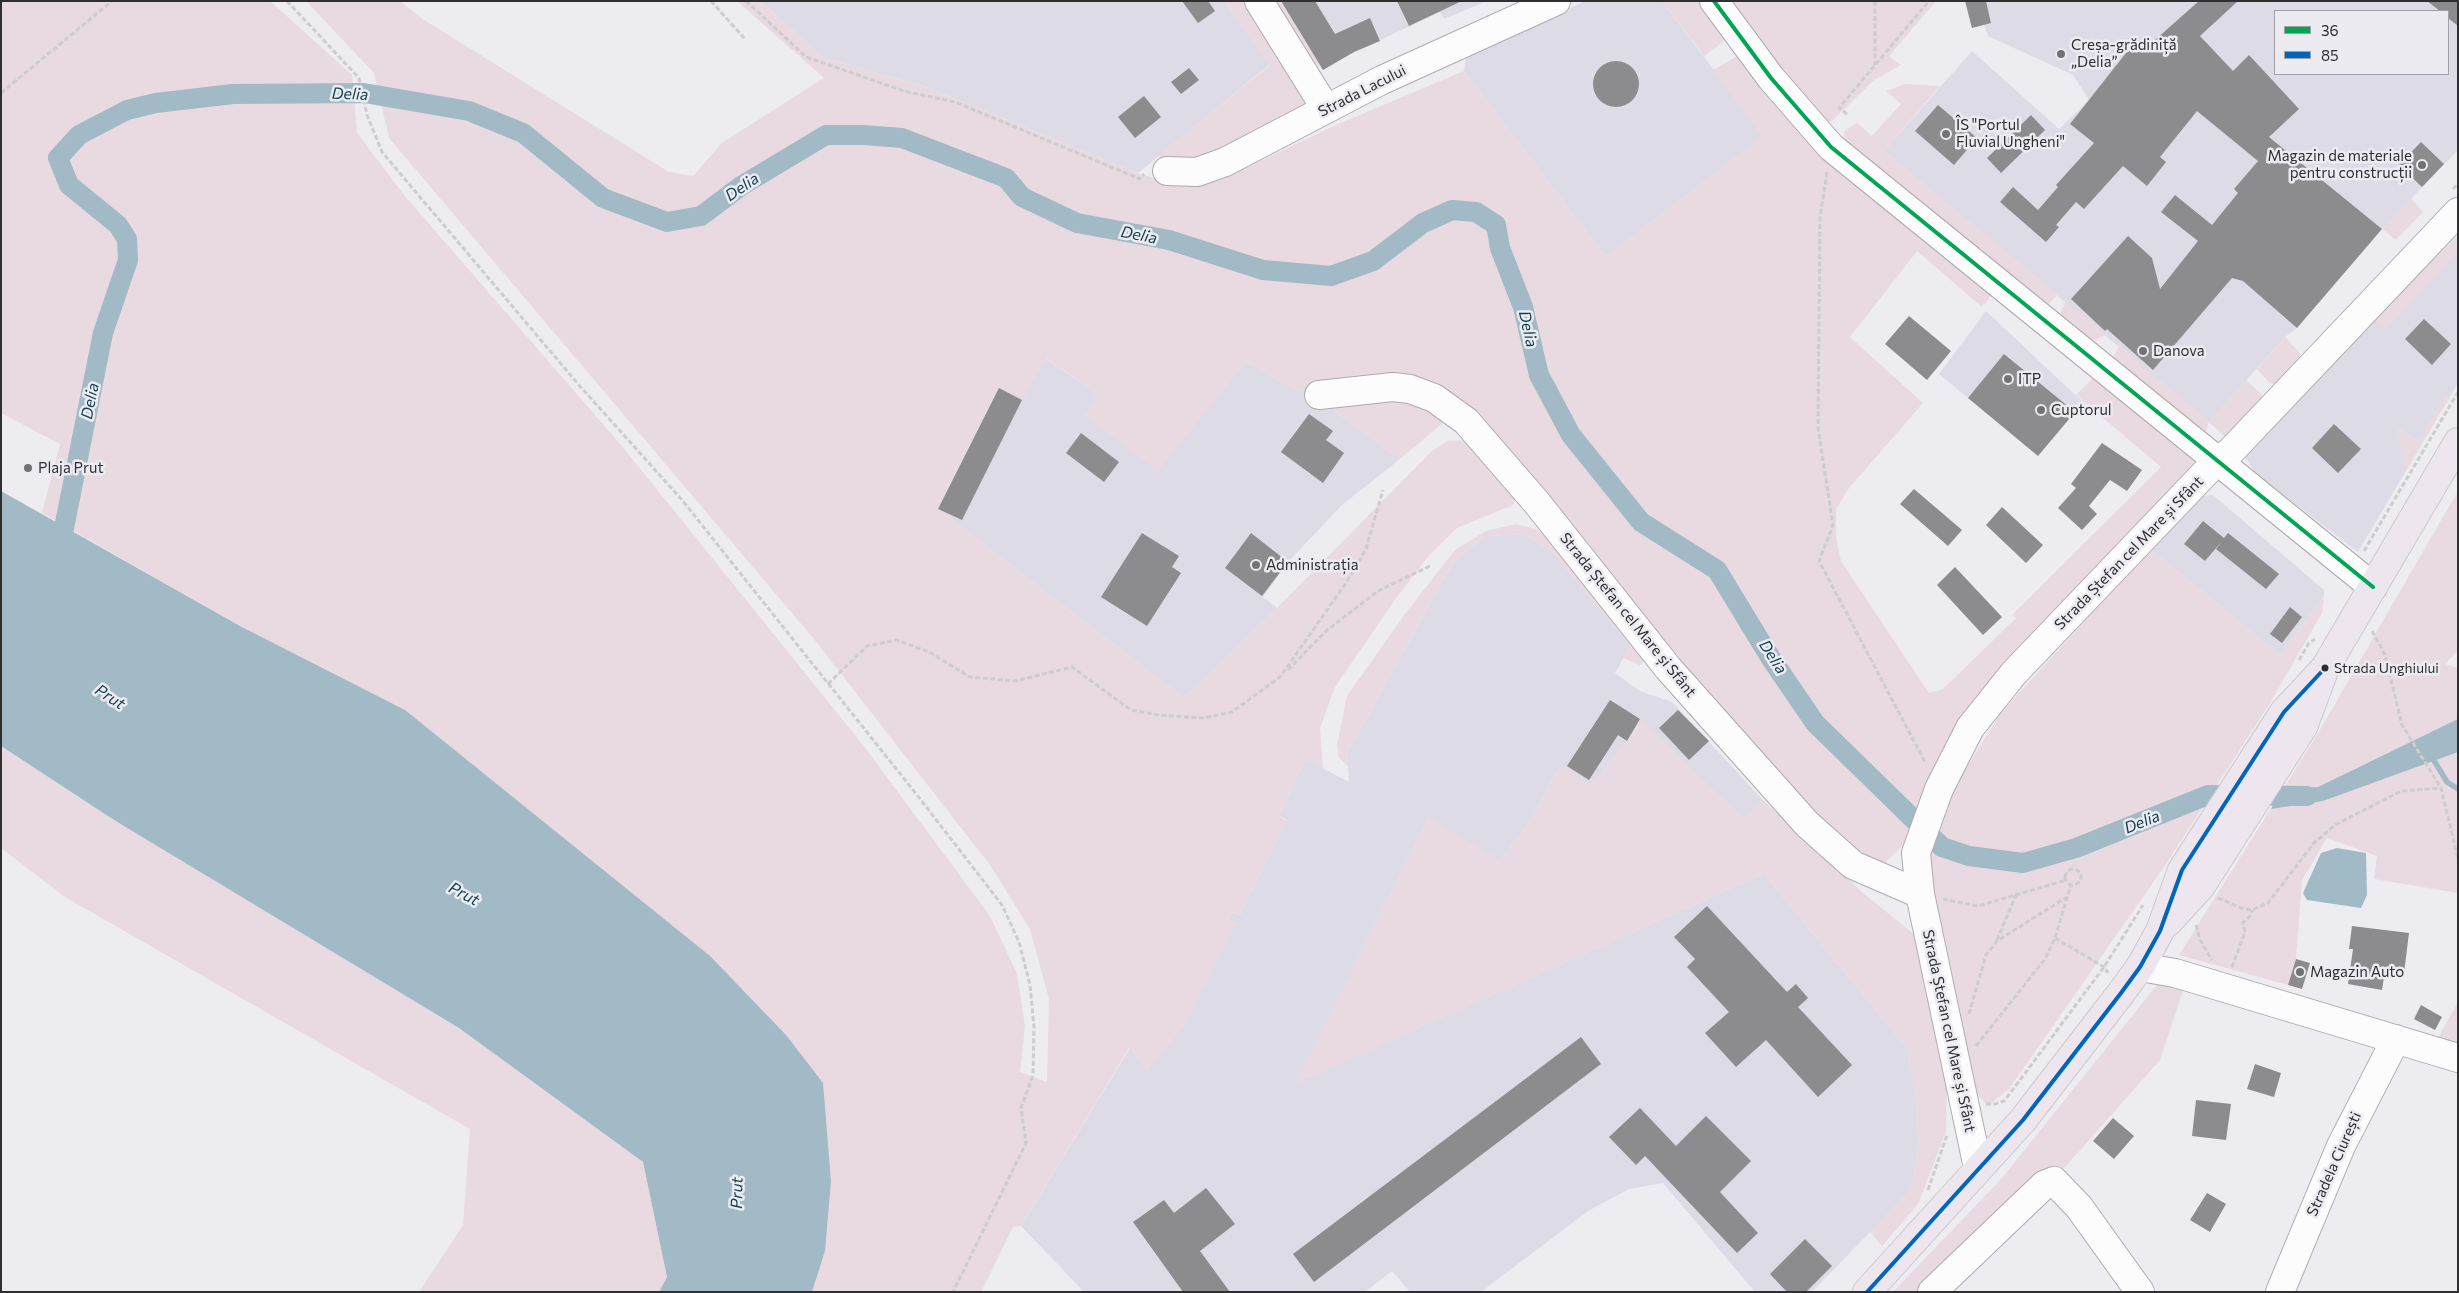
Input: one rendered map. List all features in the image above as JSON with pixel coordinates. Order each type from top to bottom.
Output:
[{"type":"main road","points":[[1867,1292],[2023,1120],[2140,967],[2160,931],[2198,884],[2458,442]]},
{"type":"street","points":[[1258,1],[1326,109]]},
{"type":"street","name":"Strada Lacului","points":[[1158,170],[1197,172],[1225,162],[1326,109],[1422,62],[1556,1]]},
{"type":"street","points":[[1714,1],[1771,78],[1831,147],[2218,462],[2366,598]]},
{"type":"street","name":"Strada Ștefan cel Mare și Sfânt","points":[[1978,1168],[1920,894],[1916,854],[1940,789],[1970,728],[2014,672],[2458,212]]},
{"type":"street","name":"Strada Ștefan cel Mare și Sfânt","points":[[1319,395],[1393,387],[1410,389],[1434,398],[1466,421],[1537,503],[1668,668],[1806,824],[1853,866],[1920,894]]},
{"type":"street","points":[[2140,967],[2175,973],[2458,1058]]},
{"type":"street","name":"Stradela Ciurești","points":[[2280,1292],[2341,1146],[2396,1039]]},
{"type":"street","points":[[1932,1292],[2044,1185],[2054,1182],[2060,1185],[2079,1207],[2140,1292]]},
{"type":"path","points":[[1,93],[112,1]]},
{"type":"path","points":[[287,1],[359,78],[367,115],[382,152],[578,384],[682,500],[917,795],[1002,905],[1019,942],[1030,985],[1034,1027],[1033,1075],[1021,1108],[1026,1143],[953,1292]]},
{"type":"path","points":[[711,1],[744,38]]},
{"type":"path","points":[[746,1],[806,57],[904,91],[955,102],[1140,179],[1158,170]]},
{"type":"path","points":[[1875,1],[1875,65]]},
{"type":"path","points":[[1847,114],[1838,108],[1929,1]]},
{"type":"path","points":[[1831,147],[1820,217],[1818,428],[1832,525],[1819,561],[1940,789]]},
{"type":"path","points":[[2364,552],[2458,392]]},
{"type":"path","points":[[1280,677],[1346,583],[1366,549],[1383,490]]},
{"type":"path","points":[[828,684],[867,646],[897,640],[930,652],[970,677],[1015,681],[1072,667],[1131,710],[1158,716],[1204,718],[1232,712],[1280,677],[1326,631],[1378,591],[1432,565]]},
{"type":"path","points":[[2366,598],[2385,655],[2402,725],[2441,788],[2458,859]]},
{"type":"path","points":[[2198,884],[2241,908],[2252,910],[2268,903],[2314,843],[2335,825],[2402,791],[2441,788]]},
{"type":"path","points":[[2069,869],[2078,871],[2081,876],[2079,882],[2071,884],[2064,876],[2069,869]]},
{"type":"path","points":[[1920,894],[1978,906],[2066,880]]},
{"type":"path","points":[[1959,1072],[1986,1032],[2045,959],[2055,938],[2071,884]]},
{"type":"path","points":[[1968,1020],[1986,955],[1997,941],[2016,895]]},
{"type":"path","points":[[1997,941],[2067,897]]},
{"type":"path","points":[[2055,938],[2104,967],[2146,902]]},
{"type":"path","points":[[2230,975],[2245,932],[2243,923],[2250,916],[2252,910]]},
{"type":"path","points":[[2197,918],[2196,930],[2200,940],[2215,963]]},
{"type":"shaded area","points":[[1,1],[270,1],[352,75],[357,133],[404,195],[621,445],[863,745],[990,916],[1017,974],[1025,1026],[1020,1072],[1047,1082],[1049,999],[1030,929],[990,865],[814,639],[389,138],[374,73],[306,1],[400,1],[424,20],[669,172],[693,176],[722,143],[824,78],[737,1],[760,1],[824,58],[929,88],[1138,173],[1175,185],[1216,182],[1336,125],[1464,71],[1606,257],[1762,136],[1713,70],[1741,54],[1806,141],[1995,291],[1982,307],[1917,251],[1850,337],[1923,403],[1849,488],[1836,509],[1836,537],[1841,561],[1929,693],[1943,689],[2016,618],[2012,615],[2161,467],[2076,395],[2098,373],[2191,452],[2195,463],[2184,483],[1978,701],[1938,760],[1921,797],[1905,843],[1884,864],[1865,863],[1814,823],[1474,415],[1437,383],[1399,374],[1316,391],[1297,390],[1246,362],[1158,471],[1084,415],[1098,394],[1046,358],[1023,399],[998,387],[938,509],[1184,698],[1277,608],[1432,451],[1448,441],[1470,440],[1517,494],[1513,505],[1457,528],[1430,554],[1394,601],[1335,687],[1320,728],[1323,769],[1305,759],[1279,816],[1287,821],[1240,915],[1233,912],[1228,919],[1236,924],[1185,1025],[1147,1071],[1129,1048],[1021,1226],[1013,1227],[981,1292],[812,1292],[825,1251],[405,710],[240,626],[42,513],[60,444],[1,413]]},
{"type":"shaded area","points":[[760,1],[1224,1],[1270,64],[1138,173],[929,88],[824,58]]},
{"type":"shaded area","points":[[1224,1],[1247,1],[1310,103],[1195,162],[1156,157],[1270,65]]},
{"type":"shaded area","points":[[1271,1],[1281,1],[1323,70],[1303,53]]},
{"type":"shaded area","points":[[1281,1],[1487,1],[1444,19],[1440,12],[1348,55],[1323,70]]},
{"type":"shaded area","points":[[1585,1],[1662,1],[1763,136],[1606,257],[1464,71],[1466,58]]},
{"type":"shaded area","points":[[1662,1],[1702,1],[1726,35],[1722,43],[1704,56]]},
{"type":"shaded area","points":[[1727,1],[1936,1],[1889,56],[1901,65],[1874,80],[1833,120],[1824,125]]},
{"type":"shaded area","points":[[1986,1],[2458,1],[2458,150],[2382,229],[2297,328],[2285,337],[2209,422],[1884,151],[1972,51],[2059,129],[2089,100],[2073,75],[1988,36],[1984,24],[1991,22]]},
{"type":"shaded area","points":[[1905,84],[1940,86],[1884,151],[2058,294],[2045,308],[1845,142],[1844,131],[1857,123],[1872,136],[1901,104],[1886,91]]},
{"type":"shaded area","points":[[2411,198],[2423,212],[2396,240],[2382,229]]},
{"type":"shaded area","points":[[2458,236],[2458,383],[2358,552],[2255,473],[2245,457],[2374,317]]},
{"type":"shaded area","points":[[2458,236],[2458,252],[2386,329],[2374,317]]},
{"type":"shaded area","points":[[2066,301],[2105,335],[2095,340],[2081,338],[2058,318]]},
{"type":"shaded area","points":[[1986,311],[2085,404],[2075,412],[2038,456],[1939,374]]},
{"type":"shaded area","points":[[2285,337],[2300,353],[2300,362],[2276,385],[2270,383],[2257,369]]},
{"type":"shaded area","points":[[2120,346],[2209,422],[2204,438],[2110,361]]},
{"type":"shaded area","points":[[1045,358],[1098,394],[1084,416],[1246,362],[1297,390],[1316,391],[1325,404],[1400,459],[1342,505],[1288,562],[1263,597],[1277,608],[1184,698],[938,509],[998,386]]},
{"type":"shaded area","points":[[2246,380],[2262,395],[2263,399],[2226,438],[2209,422]]},
{"type":"shaded area","points":[[2446,394],[2450,397],[2405,471],[2396,425],[2419,441]]},
{"type":"shaded area","points":[[1408,395],[1444,422],[1400,459],[1325,404]]},
{"type":"shaded area","points":[[2458,491],[2458,650],[2445,664],[2458,668],[2458,893],[2374,879],[2377,856],[2327,838],[2302,880],[2296,959],[2288,985],[2179,955],[2317,735]]},
{"type":"shaded area","points":[[2213,495],[2324,590],[2324,596],[2280,655],[2150,549],[2201,496]]},
{"type":"shaded area","points":[[1516,524],[1536,529],[1564,550],[1648,657],[1640,665],[1623,658],[1630,646],[1551,550],[1522,534],[1486,536],[1454,561],[1347,753],[1348,767],[1339,757],[1337,745],[1347,696],[1405,614],[1455,550],[1486,531]]},
{"type":"shaded area","points":[[1522,534],[1551,550],[1630,646],[1615,673],[1640,691],[1672,702],[1762,799],[1744,820],[1640,720],[1627,741],[1590,787],[1561,765],[1525,828],[1500,860],[1297,1082],[1764,874],[1906,1047],[1915,1085],[1919,1147],[1910,1191],[1812,1292],[1755,1292],[1663,1183],[1629,1189],[1588,1211],[1481,1292],[1410,1292],[1392,1271],[1365,1292],[1084,1292],[1021,1226],[1130,1048],[1147,1071],[1236,924],[1228,920],[1233,912],[1240,915],[1287,820],[1279,816],[1305,759],[1349,782],[1347,753],[1454,561],[1486,536]]},
{"type":"shaded area","points":[[2150,549],[2280,655],[2324,596],[2322,613],[2270,703],[2164,867],[2009,1089],[1988,1106],[1970,1086],[1926,866],[1950,795],[2000,714]]},
{"type":"shaded area","points":[[1640,719],[1743,819],[1762,799],[1863,893],[1920,939],[1947,1067],[1946,1132],[1918,1204],[1882,1246],[1870,1232],[1910,1191],[1919,1147],[1915,1085],[1906,1047],[1764,874],[1296,1083],[1428,817],[1500,860],[1525,828],[1561,765],[1590,787],[1627,741]]},
{"type":"shaded area","points":[[1,746],[114,820],[459,1028],[643,1162],[667,1277],[659,1292],[419,1292],[463,1225],[470,1129],[65,897],[1,848]]},
{"type":"shaded area","points":[[2168,984],[2184,988],[2160,1060],[2050,1184],[1947,1292],[1893,1292],[2002,1178],[2157,985]]},
{"type":"shaded area","points":[[2458,1002],[2458,1047],[2438,1038]]},
{"type":"water","name":"Prut","points":[[1,491],[240,626],[405,710],[710,956],[786,1035],[823,1083],[831,1181],[825,1251],[812,1292],[659,1292],[667,1277],[643,1162],[459,1028],[114,820],[1,746]]},
{"type":"water","points":[[2458,719],[2458,752],[2323,801],[2271,809],[2283,789],[2318,787]]},
{"type":"water","points":[[2337,848],[2366,853],[2367,895],[2361,908],[2307,900],[2303,893],[2321,853]]},
{"type":"building","points":[[1182,1],[1208,1],[1215,11],[1198,23]]},
{"type":"building","points":[[1281,1],[1315,1],[1335,34],[1370,18],[1380,41],[1354,52],[1323,70]]},
{"type":"building","points":[[1397,1],[1462,1],[1409,26]]},
{"type":"building","points":[[1965,1],[1986,1],[1991,23],[1972,28]]},
{"type":"building","points":[[2199,1],[2238,1],[2200,36],[2233,71],[2249,55],[2299,109],[2269,137],[2382,229],[2297,328],[2243,281],[2232,278],[2153,370],[2107,329],[2105,331],[2071,299],[2128,236],[2152,258],[2160,289],[2198,241],[2161,212],[2175,195],[2212,225],[2238,193],[2234,189],[2258,161],[2197,111],[2160,157],[2166,162],[2147,186],[2123,166],[2084,209],[2076,202],[2056,225],[2059,227],[2046,242],[2000,202],[2013,187],[2038,210],[2058,187],[2056,185],[2094,143],[2070,124],[2137,39],[2147,47]]},
{"type":"building","points":[[2427,1],[2458,1],[2458,26],[2449,19],[2449,10],[2439,10]]},
{"type":"building","points":[[1616,61],[1629,65],[1635,71],[1639,84],[1635,97],[1629,103],[1616,107],[1603,103],[1597,97],[1593,84],[1597,71],[1603,65]]},
{"type":"building","points":[[1189,68],[1199,80],[1181,94],[1171,82]]},
{"type":"building","points":[[1144,96],[1161,117],[1135,138],[1118,117]]},
{"type":"building","points":[[1938,105],[1977,138],[1954,165],[1915,131]]},
{"type":"building","points":[[2031,115],[2045,130],[2001,173],[1987,158]]},
{"type":"building","points":[[2421,142],[2444,164],[2422,187],[2399,165]]},
{"type":"building","points":[[1909,316],[1951,351],[1927,380],[1885,344]]},
{"type":"building","points":[[2424,319],[2451,344],[2432,365],[2405,339]]},
{"type":"building","points":[[2004,354],[2075,412],[2038,456],[1968,398]]},
{"type":"building","points":[[999,388],[1022,400],[962,520],[938,509]]},
{"type":"building","points":[[1309,414],[1333,431],[1326,440],[1344,453],[1323,483],[1281,452]]},
{"type":"building","points":[[2334,424],[2361,449],[2338,473],[2312,448]]},
{"type":"building","points":[[1081,433],[1119,462],[1104,482],[1066,453]]},
{"type":"building","points":[[2102,443],[2142,470],[2127,491],[2110,480],[2089,506],[2097,514],[2082,530],[2058,508],[2076,488],[2071,484]]},
{"type":"building","points":[[1914,489],[1962,530],[1948,546],[1900,504]]},
{"type":"building","points":[[2002,507],[2043,545],[2026,563],[1986,525]]},
{"type":"building","points":[[2203,521],[2224,538],[2228,533],[2279,574],[2266,589],[2216,549],[2222,541],[2205,561],[2184,544]]},
{"type":"building","points":[[1142,533],[1179,556],[1172,567],[1181,573],[1147,626],[1101,597]]},
{"type":"building","name":"Administrația","points":[[1251,533],[1288,562],[1262,596],[1225,568]]},
{"type":"building","points":[[1955,567],[2002,617],[1983,635],[1937,585]]},
{"type":"building","points":[[2290,607],[2302,617],[2282,643],[2270,634]]},
{"type":"building","points":[[1610,700],[1640,719],[1627,741],[1618,735],[1589,780],[1567,766]]},
{"type":"building","points":[[1678,710],[1709,741],[1689,760],[1659,728]]},
{"type":"building","points":[[1707,906],[1787,992],[1796,984],[1808,998],[1798,1007],[1852,1065],[1818,1097],[1766,1040],[1736,1067],[1705,1033],[1729,1012],[1687,967],[1695,959],[1674,937]]},
{"type":"building","points":[[2352,926],[2409,933],[2404,973],[2385,971],[2382,990],[2348,984],[2353,949],[2349,949]]},
{"type":"building","points":[[2296,959],[2310,963],[2302,989],[2288,985]]},
{"type":"building","points":[[2421,1005],[2442,1017],[2435,1030],[2414,1019]]},
{"type":"building","points":[[1581,1037],[1601,1064],[1314,1282],[1293,1254]]},
{"type":"building","points":[[2255,1064],[2281,1073],[2274,1097],[2247,1089]]},
{"type":"building","points":[[2196,1100],[2231,1104],[2226,1140],[2192,1136]]},
{"type":"building","points":[[1640,1108],[1676,1146],[1706,1116],[1751,1161],[1720,1192],[1758,1233],[1737,1253],[1645,1156],[1636,1165],[1609,1137]]},
{"type":"building","points":[[2113,1118],[2134,1136],[2114,1159],[2093,1141]]},
{"type":"building","points":[[1206,1188],[1235,1224],[1200,1251],[1230,1292],[1183,1292],[1133,1222],[1164,1200],[1174,1213]]},
{"type":"building","points":[[2207,1193],[2226,1204],[2210,1232],[2190,1220]]},
{"type":"building","points":[[1805,1239],[1832,1266],[1806,1292],[1787,1292],[1770,1274]]},
{"type":"waterway","name":"Delia","points":[[59,553],[103,333],[128,260],[127,239],[118,225],[69,185],[58,158],[79,135],[127,110],[156,103],[233,94],[364,93],[469,111],[523,133],[603,198],[667,222],[701,216],[741,186],[826,135],[902,138],[1006,178],[1022,197],[1077,223],[1169,240],[1263,270],[1331,276],[1373,261],[1423,223],[1452,210],[1476,212],[1496,225],[1500,248],[1523,307],[1539,375],[1571,435],[1641,522],[1717,570],[1770,657],[1815,723],[1942,847],[1969,856],[2023,863],[2076,848],[2208,795],[2307,796]]},
{"type":"waterway","points":[[2430,754],[2447,782],[2458,789]]},
{"type":"transit line","name":"36","points":[[1714,1],[1771,78],[1831,147],[2373,587]]},
{"type":"transit line","name":"85","points":[[1867,1292],[2023,1120],[2121,993],[2140,967],[2160,931],[2182,870],[2284,712],[2325,668]]},
{"type":"place","name":"Creșa-grădiniță „Delia”","points":[[2061,54]]},
{"type":"place","name":"ÎS \"Portul Fluvial Ungheni\"","points":[[1946,134]]},
{"type":"place","name":"Magazin de materiale pentru construcții","points":[[2422,165]]},
{"type":"place","name":"Danova","points":[[2143,351]]},
{"type":"place","name":"ITP","points":[[2008,379]]},
{"type":"place","name":"Cuptorul","points":[[2041,410]]},
{"type":"place","name":"Plaja Prut","points":[[28,468]]},
{"type":"place","name":"Administrația","points":[[1256,565]]},
{"type":"place","name":"Strada Unghiului","points":[[2325,668]]},
{"type":"place","name":"Magazin Auto","points":[[2300,972]]}]
